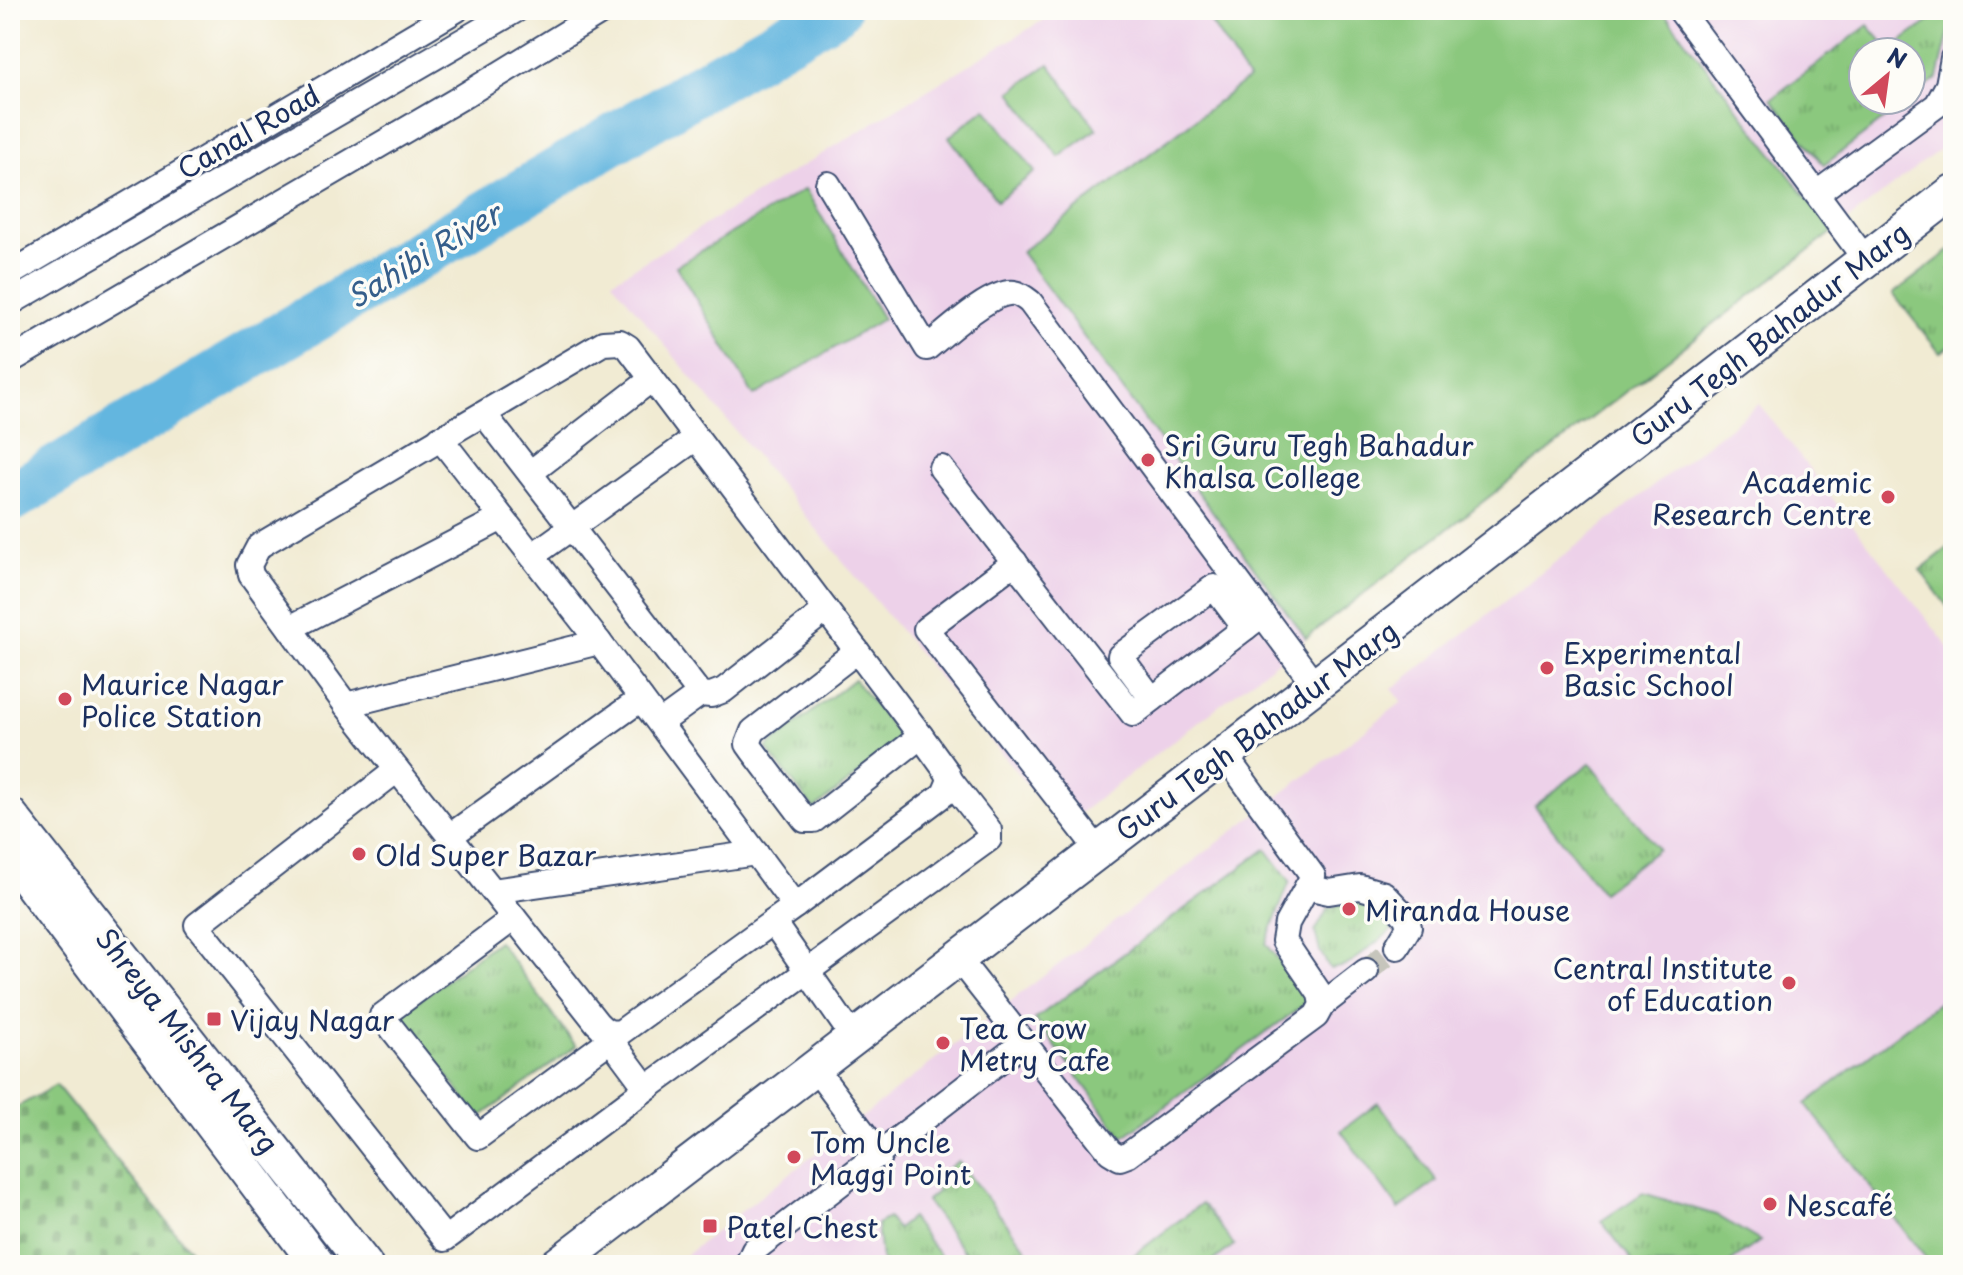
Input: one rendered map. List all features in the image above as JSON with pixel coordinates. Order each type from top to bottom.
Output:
[{"type":"street","points":[[10,274],[456,10]]},
{"type":"street","name":"Canal Road","points":[[10,303],[516,10]]},
{"type":"street","points":[[10,361],[462,97],[604,10]]},
{"type":"street","points":[[1680,10],[1865,259]]},
{"type":"street","points":[[1817,193],[1937,105],[1950,88],[1953,58]]},
{"type":"street","points":[[828,184],[927,348],[1003,293],[1017,293],[1030,302],[1254,622]]},
{"type":"street","name":"Guru Tegh Bahadur Marg","points":[[557,1265],[1953,192]]},
{"type":"street","points":[[397,770],[197,925],[445,1239],[989,839],[989,830],[921,736],[628,347],[620,342],[603,343],[259,546],[249,565],[251,575],[346,705],[642,1082],[651,1085]]},
{"type":"street","points":[[530,473],[652,379]]},
{"type":"street","points":[[484,414],[700,694]]},
{"type":"street","points":[[440,438],[599,642],[795,906]]},
{"type":"street","points":[[532,556],[696,438]]},
{"type":"street","points":[[941,468],[1133,714],[1254,622]]},
{"type":"street","points":[[290,628],[502,518]]},
{"type":"street","points":[[1015,562],[926,629],[1098,850]]},
{"type":"street","points":[[1152,699],[1120,656],[1214,587],[1254,622],[1315,685]]},
{"type":"street","points":[[660,723],[700,694],[711,695],[724,690],[826,610]]},
{"type":"street","points":[[346,705],[599,642]]},
{"type":"street","points":[[857,651],[753,731],[748,744],[753,751],[805,820],[814,820],[921,736]]},
{"type":"street","points":[[450,836],[641,699]]},
{"type":"street","points":[[1224,754],[1313,876],[1287,923],[1284,941],[1320,994],[1322,1005]]},
{"type":"street","points":[[514,918],[382,1016],[478,1137],[607,1035],[621,1032],[944,794],[950,780]]},
{"type":"street","name":"Shreya Mishra Marg","points":[[10,815],[365,1265]]},
{"type":"street","points":[[493,891],[756,853]]},
{"type":"street","name":"Shreya Mishra Marg","points":[[10,856],[318,1265]]},
{"type":"street","points":[[1307,887],[1329,892],[1360,887],[1384,894],[1406,917],[1409,927],[1397,947]]},
{"type":"street","points":[[773,922],[853,1037]]},
{"type":"street","points":[[957,957],[1110,1152],[1120,1158],[1316,1016],[1322,1005],[1366,971]]},
{"type":"street","points":[[747,1265],[754,1250],[1024,1042]]},
{"type":"street","points":[[814,1067],[880,1155]]},
{"type":"shaded area","name":"Sri Guru Tegh Bahadur Khalsa College","points":[[1060,10],[1953,10],[1953,139],[1062,827],[612,281]]},
{"type":"shaded area","points":[[1759,404],[1953,653],[1953,1265],[673,1265],[999,1010],[1402,702],[1392,689]]},
{"type":"green space","points":[[1222,10],[1662,10],[1833,232],[1306,638],[1021,252],[1248,79],[1208,18]]},
{"type":"green space","points":[[1945,10],[1953,10],[1938,78],[1927,87],[1927,36],[1909,36]]},
{"type":"green space","points":[[1868,25],[1877,36],[1854,36]]},
{"type":"green space","points":[[1847,41],[1847,116],[1888,116],[1824,165],[1771,99]]},
{"type":"green space","points":[[1049,64],[1097,129],[1059,157],[1011,92]]},
{"type":"green space","points":[[986,108],[1035,172],[997,201],[949,137]]},
{"type":"green space","points":[[805,189],[883,319],[754,396],[676,266]]},
{"type":"green space","points":[[1953,248],[1953,343],[1940,353],[1893,294]]},
{"type":"green space","points":[[1953,544],[1953,614],[1920,570]]},
{"type":"green space","points":[[854,679],[902,740],[814,809],[766,748]]},
{"type":"green space","points":[[1590,763],[1658,849],[1602,892],[1535,806]]},
{"type":"green space","points":[[1266,849],[1290,881],[1266,943],[1309,1001],[1123,1137],[1035,1019]]},
{"type":"green space","points":[[1370,900],[1391,915],[1391,931],[1346,966],[1330,969],[1320,951],[1315,932],[1328,908]]},
{"type":"green space","points":[[498,941],[576,1046],[479,1118],[401,1014]]},
{"type":"green space","points":[[1953,991],[1953,1265],[1931,1265],[1806,1104]]},
{"type":"green space","points":[[56,1085],[202,1265],[10,1265],[10,1111]]},
{"type":"green space","points":[[1378,1103],[1437,1181],[1399,1209],[1341,1131]]},
{"type":"green space","points":[[958,1161],[1028,1251],[1009,1265],[974,1265],[926,1201],[938,1191],[931,1182]]},
{"type":"green space","points":[[1643,1193],[1716,1215],[1760,1241],[1726,1265],[1636,1265],[1601,1221]]},
{"type":"green space","points":[[1202,1203],[1234,1245],[1208,1265],[1121,1265]]},
{"type":"green space","points":[[888,1218],[897,1229],[911,1218],[947,1265],[886,1265],[881,1259],[877,1224]]},
{"type":"waterway","name":"Sahibi River","points":[[10,498],[835,10]]},
{"type":"tunnel","points":[[1366,971],[1397,947]]},
{"type":"place","name":"Sri Guru Tegh Bahadur Khalsa College","points":[[1148,460]]},
{"type":"place","name":"Academic Research Centre","points":[[1888,497]]},
{"type":"place","name":"Experimental Basic School","points":[[1547,668]]},
{"type":"place","name":"Maurice Nagar Police Station","points":[[65,699]]},
{"type":"place","name":"Old Super Bazar","points":[[359,854]]},
{"type":"place","name":"Miranda House","points":[[1349,909]]},
{"type":"place","name":"Central Institute of Education","points":[[1789,983]]},
{"type":"place","name":"Vijay Nagar","points":[[214,1019]]},
{"type":"place","name":"Tea Crow Metry Cafe","points":[[943,1043]]},
{"type":"place","name":"Tom Uncle Maggi Point","points":[[794,1157]]},
{"type":"place","name":"Nescafé","points":[[1770,1204]]},
{"type":"place","name":"Patel Chest","points":[[710,1226]]}]
